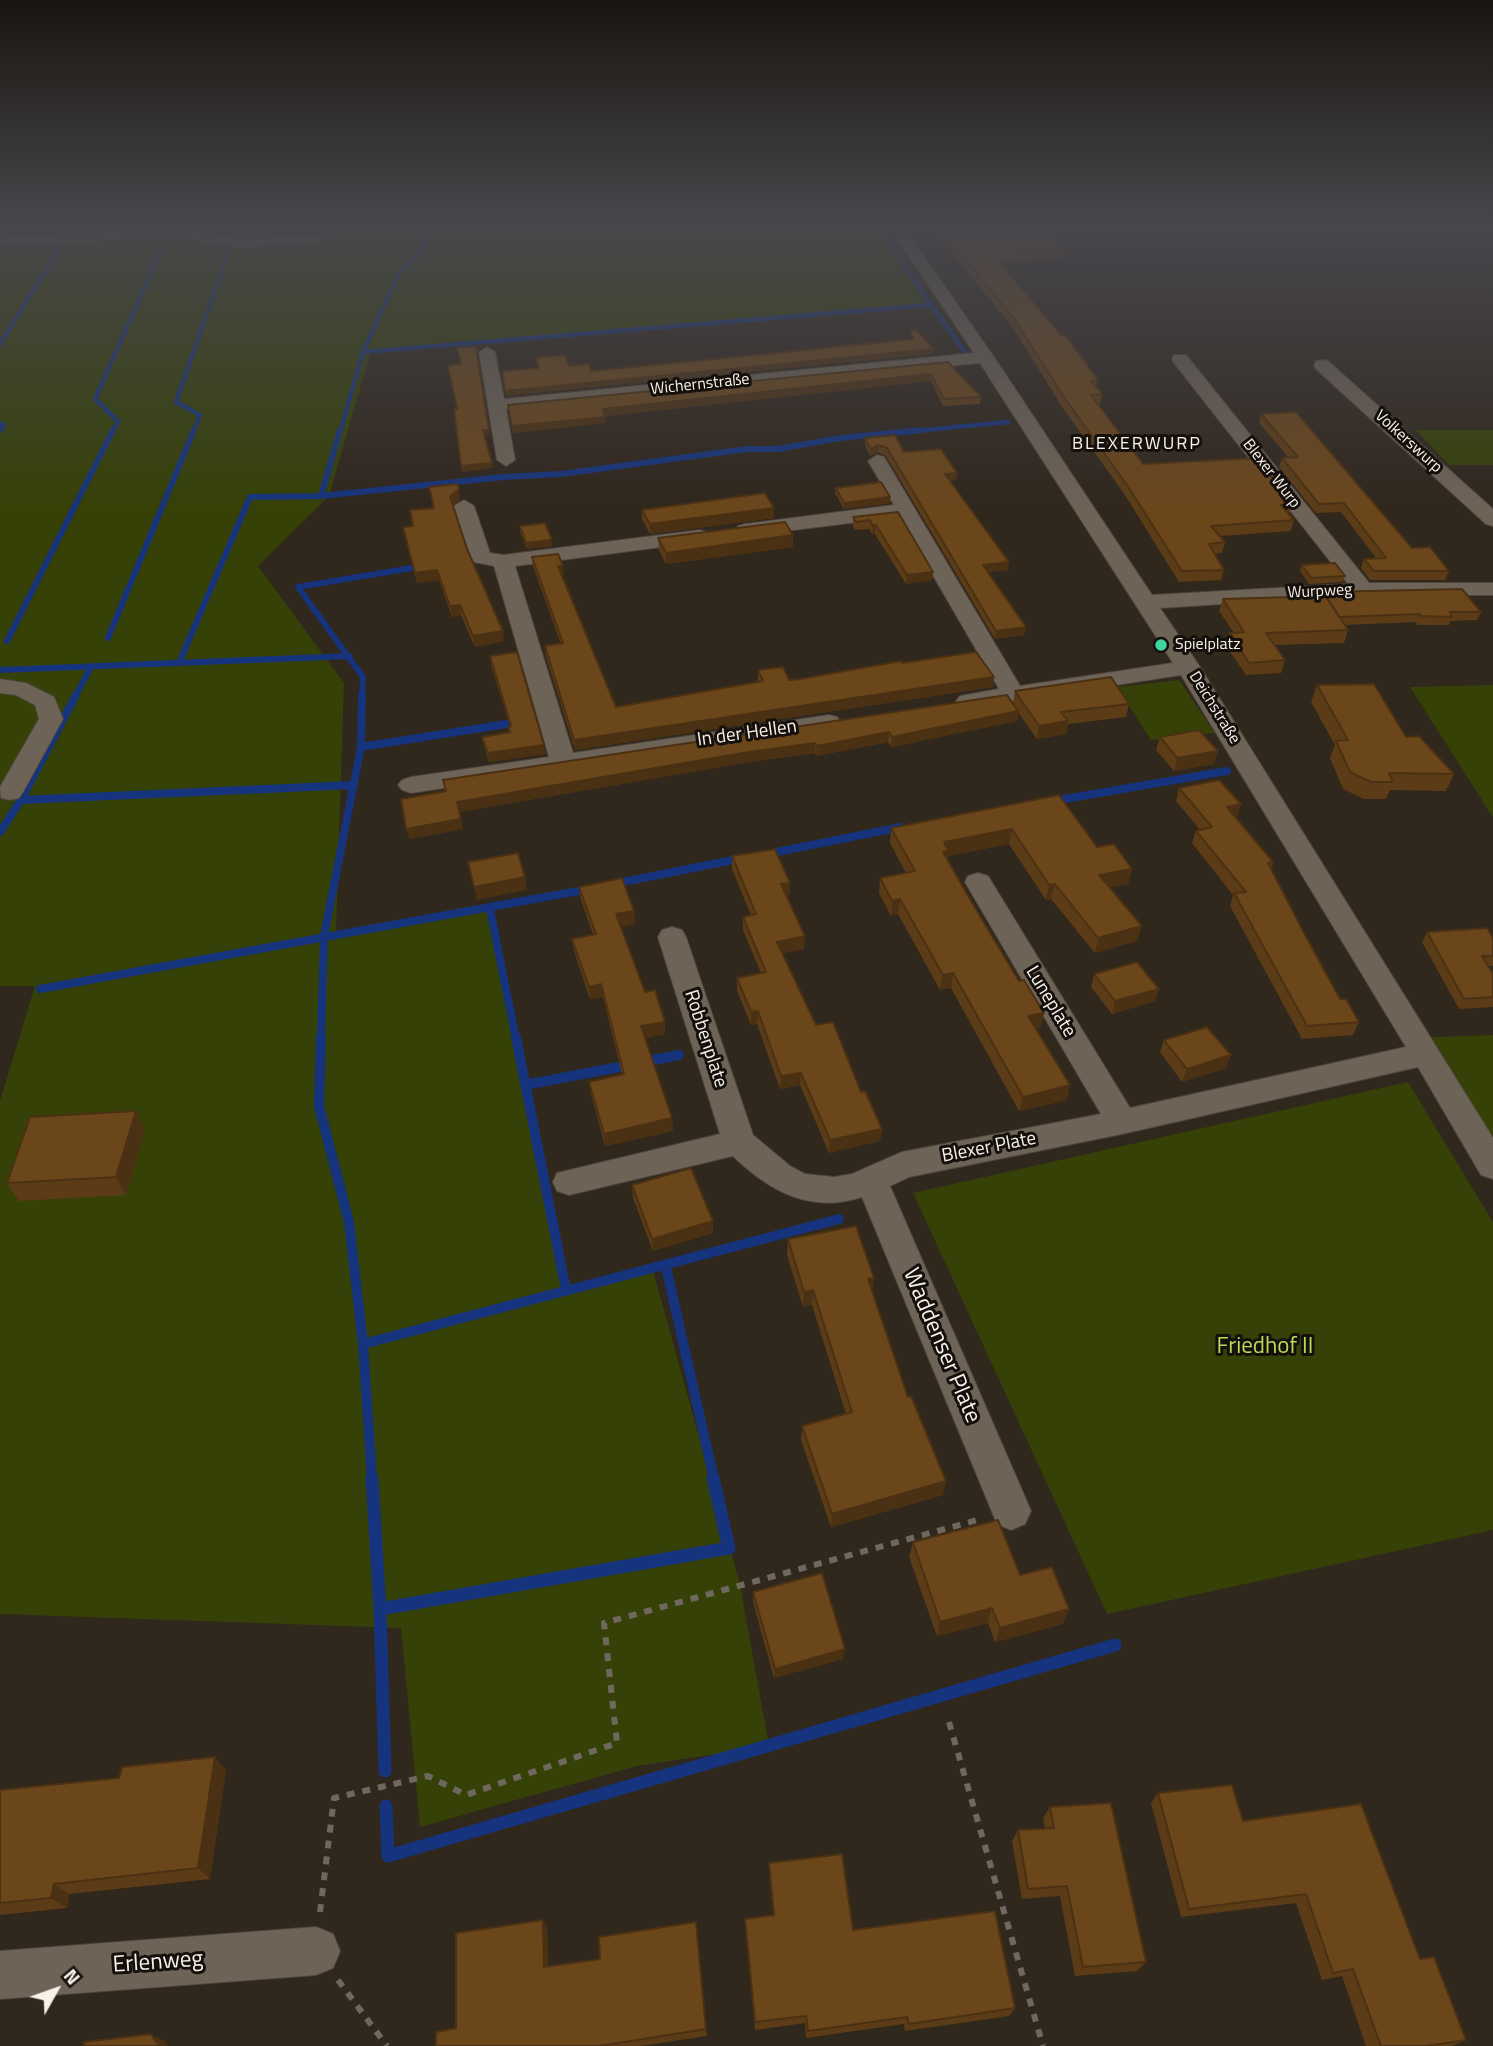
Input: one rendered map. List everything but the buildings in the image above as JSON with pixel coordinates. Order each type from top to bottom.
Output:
[{"type":"street","name":"Deichstraße","points":[[961,320],[1189,667],[1493,1166]]},
{"type":"street","points":[[486,352],[506,460]]},
{"type":"street","name":"Wichernstraße","points":[[496,405],[986,357]]},
{"type":"street","name":"Blexer Wurp","points":[[1180,359],[1363,589]]},
{"type":"street","name":"Volkerswurp","points":[[1322,365],[1493,520]]},
{"type":"street","points":[[877,461],[1013,694]]},
{"type":"street","points":[[464,506],[481,558],[503,561],[905,510]]},
{"type":"street","points":[[503,561],[563,761]]},
{"type":"street","name":"Wurpweg","points":[[1148,602],[1363,589],[1493,589]]},
{"type":"street","points":[[945,705],[1189,667]]},
{"type":"street","points":[[0,685],[33,693],[46,702],[51,719],[10,792]]},
{"type":"street","name":"In der Hellen","points":[[411,785],[849,719]]},
{"type":"street","name":"Luneplate","points":[[978,882],[1122,1122]]},
{"type":"street","name":"Robbenplate","points":[[672,937],[739,1142]]},
{"type":"street","name":"Blexer Plate","points":[[739,1142],[763,1167],[804,1190],[838,1191],[872,1182],[902,1165],[1122,1122],[1426,1054]]},
{"type":"street","points":[[569,1182],[739,1142]]},
{"type":"street","name":"Waddenser Plate","points":[[872,1182],[1011,1511]]},
{"type":"street","name":"Erlenweg","points":[[0,1975],[316,1951]]},
{"type":"path","points":[[387,2046],[316,1951],[334,1798],[428,1776],[467,1795],[617,1743],[604,1623],[1011,1511]]},
{"type":"path","points":[[949,1722],[1043,2046]]},
{"type":"green space","points":[[0,320],[719,320],[371,350],[329,496],[258,566],[344,683],[336,931],[490,909],[566,1289],[652,1267],[740,1585],[769,1746],[637,1766],[420,1827],[401,1628],[0,1614],[0,1101],[35,986],[0,986]]},
{"type":"green space","points":[[1416,430],[1493,430],[1493,465],[1449,465]]},
{"type":"green space","points":[[1179,680],[1215,733],[1151,740],[1117,687]]},
{"type":"green space","points":[[1493,685],[1493,816],[1492,816],[1410,687]]},
{"type":"green space","points":[[1493,1035],[1493,1141],[1431,1037]]},
{"type":"green space","name":"Friedhof II","points":[[1408,1082],[1493,1222],[1493,1530],[1107,1614],[913,1193]]},
{"type":"waterway","points":[[0,344],[15,320]]},
{"type":"waterway","points":[[113,432],[118,421],[95,399],[130,320]]},
{"type":"waterway","points":[[193,432],[200,415],[176,402],[204,320]]},
{"type":"waterway","points":[[363,352],[377,320]]},
{"type":"waterway","points":[[363,352],[744,320]]},
{"type":"waterway","points":[[942,320],[965,352]]},
{"type":"waterway","points":[[340,432],[363,352]]},
{"type":"waterway","points":[[904,432],[1008,422]]},
{"type":"waterway","points":[[0,424],[4,425],[0,431]]},
{"type":"waterway","points":[[7,641],[113,430]]},
{"type":"waterway","points":[[108,638],[194,430]]},
{"type":"waterway","points":[[321,496],[340,430]]},
{"type":"waterway","points":[[321,496],[503,477],[561,474],[747,449],[778,449],[840,438],[923,430]]},
{"type":"waterway","points":[[179,663],[250,497],[321,496]]},
{"type":"waterway","points":[[348,656],[298,587],[424,566]]},
{"type":"waterway","points":[[179,663],[348,656]]},
{"type":"waterway","points":[[348,656],[363,677],[362,697]]},
{"type":"waterway","points":[[0,670],[179,663]]},
{"type":"waterway","points":[[75,697],[91,667]]},
{"type":"waterway","points":[[21,800],[76,695]]},
{"type":"waterway","points":[[361,747],[362,695]]},
{"type":"waterway","points":[[361,747],[519,722]]},
{"type":"waterway","points":[[354,785],[361,747]]},
{"type":"waterway","points":[[1053,801],[1227,771]]},
{"type":"waterway","points":[[21,800],[354,785]]},
{"type":"waterway","points":[[324,937],[354,785]]},
{"type":"waterway","points":[[0,832],[21,800]]},
{"type":"waterway","points":[[767,854],[901,827]]},
{"type":"waterway","points":[[613,884],[743,858]]},
{"type":"waterway","points":[[324,937],[589,889]]},
{"type":"waterway","points":[[490,909],[516,1039]]},
{"type":"waterway","points":[[40,989],[324,937]]},
{"type":"waterway","points":[[321,1039],[324,937]]},
{"type":"waterway","points":[[321,1037],[319,1106],[349,1222],[363,1344]]},
{"type":"waterway","points":[[516,1037],[525,1085]]},
{"type":"waterway","points":[[643,1062],[679,1055]]},
{"type":"waterway","points":[[525,1085],[629,1065]]},
{"type":"waterway","points":[[525,1085],[566,1290]]},
{"type":"waterway","points":[[363,1344],[839,1219]]},
{"type":"waterway","points":[[666,1267],[714,1479]]},
{"type":"waterway","points":[[363,1344],[372,1479]]},
{"type":"waterway","points":[[372,1478],[380,1609]]},
{"type":"waterway","points":[[380,1609],[729,1548],[713,1478]]},
{"type":"waterway","points":[[380,1609],[385,1771]]},
{"type":"waterway","points":[[386,1806],[388,1856],[1115,1645]]},
{"type":"place","name":"Spielplatz","points":[[1161,645]]},
{"type":"district","name":"BLEXERWURP","points":[[1137,445]]}]
